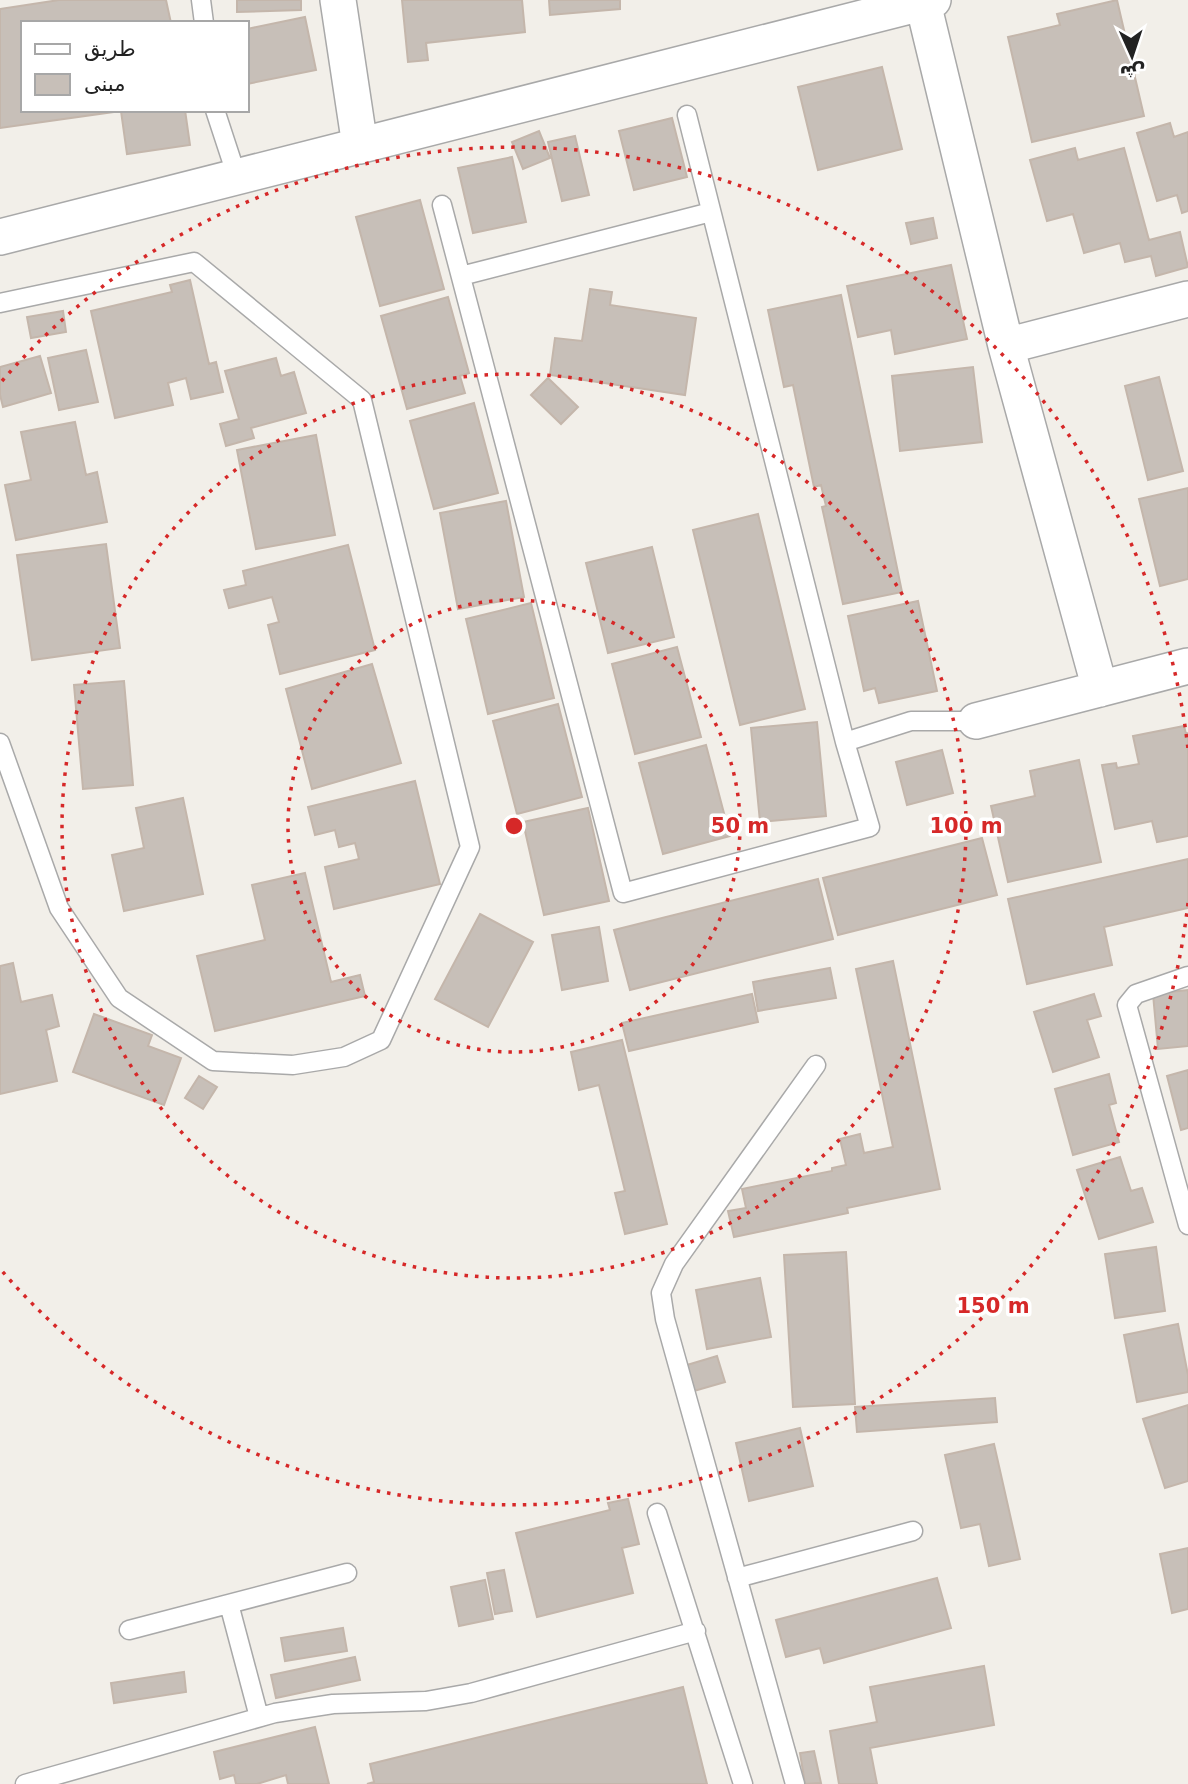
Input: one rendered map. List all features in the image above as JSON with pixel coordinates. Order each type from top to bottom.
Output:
[{"type":"street","points":[[338,0],[360,145]]},
{"type":"street","points":[[0,237],[928,1],[1006,346],[1100,689]]},
{"type":"street","points":[[1006,346],[1188,299]]},
{"type":"street","points":[[976,721],[1188,666]]},
{"type":"lane","points":[[201,0],[204,21]]},
{"type":"lane","points":[[216,112],[237,177]]},
{"type":"lane","points":[[442,205],[623,894],[870,827],[845,742],[687,115]]},
{"type":"lane","points":[[461,276],[711,212]]},
{"type":"lane","points":[[0,303],[194,262],[362,400],[470,847],[381,1040],[344,1057],[293,1065],[213,1062],[119,998],[59,908],[0,743]]},
{"type":"lane","points":[[845,742],[911,721],[976,721]]},
{"type":"lane","points":[[1188,976],[1136,994],[1127,1005],[1188,1225]]},
{"type":"lane","points":[[794,1784],[665,1319],[661,1293],[674,1264],[816,1065]]},
{"type":"lane","points":[[657,1513],[743,1784]]},
{"type":"lane","points":[[737,1578],[913,1531]]},
{"type":"lane","points":[[129,1630],[348,1573]]},
{"type":"lane","points":[[229,1604],[259,1717]]},
{"type":"lane","points":[[25,1784],[275,1713],[333,1704],[426,1701],[471,1693],[696,1631]]},
{"type":"building","points":[[59,0],[166,0],[171,21],[21,21],[21,112],[114,112],[0,128],[0,9]]},
{"type":"building","points":[[237,0],[301,0],[301,10],[237,12]]},
{"type":"building","points":[[402,0],[522,0],[525,32],[426,43],[428,60],[408,62]]},
{"type":"building","points":[[549,0],[620,0],[620,9],[550,15]]},
{"type":"building","points":[[1117,0],[1144,116],[1032,142],[1008,37],[1060,25],[1057,14]]},
{"type":"building","points":[[305,17],[316,70],[248,84],[248,29]]},
{"type":"building","points":[[882,67],[902,149],[818,170],[798,87]]},
{"type":"building","points":[[121,112],[185,112],[190,145],[127,154]]},
{"type":"building","points":[[672,118],[687,177],[634,190],[619,131]]},
{"type":"building","points":[[1170,123],[1174,137],[1188,132],[1188,211],[1182,213],[1177,195],[1157,201],[1137,133]]},
{"type":"building","points":[[539,131],[550,158],[523,169],[512,142]]},
{"type":"building","points":[[575,136],[589,195],[562,201],[548,142]]},
{"type":"building","points":[[1075,148],[1078,160],[1124,148],[1149,240],[1180,232],[1188,267],[1156,276],[1151,256],[1125,262],[1120,243],[1084,253],[1073,214],[1047,221],[1030,160]]},
{"type":"building","points":[[512,157],[526,222],[473,233],[458,168]]},
{"type":"building","points":[[420,200],[444,289],[380,306],[356,217]]},
{"type":"building","points":[[933,218],[937,238],[911,244],[906,223]]},
{"type":"building","points":[[951,265],[967,339],[895,354],[891,330],[858,337],[847,286]]},
{"type":"building","points":[[190,280],[209,364],[216,362],[223,392],[191,399],[186,378],[168,383],[173,405],[115,418],[91,311],[172,292],[170,285]]},
{"type":"building","points":[[590,289],[612,292],[610,305],[696,318],[685,395],[550,375],[555,338],[582,341]]},
{"type":"building","points":[[841,295],[902,592],[843,604],[822,507],[826,506],[821,485],[814,487],[793,385],[784,387],[768,310]]},
{"type":"building","points":[[448,297],[469,373],[460,376],[465,393],[407,409],[381,316]]},
{"type":"building","points":[[63,311],[66,332],[31,338],[27,317]]},
{"type":"building","points":[[86,350],[98,402],[59,410],[48,358]]},
{"type":"building","points":[[40,356],[51,393],[3,407],[0,367]]},
{"type":"building","points":[[276,358],[281,376],[294,372],[306,413],[251,428],[254,438],[226,446],[220,424],[239,419],[225,371]]},
{"type":"building","points":[[973,367],[982,442],[900,451],[892,376]]},
{"type":"building","points":[[1159,377],[1183,471],[1148,480],[1125,386]]},
{"type":"building","points":[[548,378],[578,407],[561,424],[531,395]]},
{"type":"building","points":[[474,403],[498,493],[434,509],[410,421]]},
{"type":"building","points":[[75,422],[86,475],[97,472],[107,522],[16,540],[5,485],[31,480],[21,432]]},
{"type":"building","points":[[316,435],[335,535],[256,549],[237,450]]},
{"type":"building","points":[[1188,488],[1188,579],[1160,586],[1139,499]]},
{"type":"building","points":[[506,501],[524,597],[458,609],[440,513]]},
{"type":"building","points":[[758,514],[805,709],[740,725],[693,530]]},
{"type":"building","points":[[106,544],[120,648],[32,660],[17,555]]},
{"type":"building","points":[[348,545],[375,650],[280,674],[268,625],[279,622],[272,597],[229,608],[224,590],[246,585],[243,571]]},
{"type":"building","points":[[652,547],[674,637],[608,653],[586,563]]},
{"type":"building","points":[[918,601],[937,691],[879,703],[875,688],[864,691],[848,616]]},
{"type":"building","points":[[531,603],[554,698],[488,714],[466,619]]},
{"type":"building","points":[[677,647],[701,737],[635,754],[612,664]]},
{"type":"building","points":[[372,664],[401,763],[312,789],[286,689]]},
{"type":"building","points":[[124,681],[133,785],[83,789],[74,685]]},
{"type":"building","points":[[558,704],[582,797],[517,814],[493,721]]},
{"type":"building","points":[[817,722],[826,816],[760,822],[751,728]]},
{"type":"building","points":[[1184,726],[1186,734],[1188,733],[1188,836],[1157,842],[1152,821],[1115,829],[1102,765],[1116,763],[1117,768],[1139,764],[1133,736]]},
{"type":"building","points":[[706,745],[730,836],[663,854],[639,763]]},
{"type":"building","points":[[942,750],[953,793],[907,805],[896,762]]},
{"type":"building","points":[[1079,760],[1101,862],[1008,882],[991,806],[1035,796],[1030,771]]},
{"type":"building","points":[[415,781],[440,884],[334,909],[325,867],[359,859],[355,843],[339,847],[335,830],[315,835],[308,807]]},
{"type":"building","points":[[183,798],[203,894],[124,911],[112,855],[144,848],[136,808]]},
{"type":"building","points":[[588,808],[609,901],[544,915],[523,822]]},
{"type":"building","points":[[982,838],[997,895],[838,935],[823,878]]},
{"type":"building","points":[[1188,859],[1188,908],[1104,927],[1112,965],[1027,984],[1008,899]]},
{"type":"building","points":[[305,873],[331,982],[360,975],[365,996],[215,1031],[197,956],[265,940],[252,885]]},
{"type":"building","points":[[818,879],[833,939],[630,990],[614,930]]},
{"type":"building","points":[[480,914],[533,942],[488,1027],[435,999]]},
{"type":"building","points":[[599,927],[608,981],[562,990],[552,935]]},
{"type":"building","points":[[893,961],[940,1189],[847,1208],[848,1213],[734,1237],[728,1211],[746,1208],[742,1189],[832,1171],[832,1168],[846,1165],[840,1139],[860,1134],[864,1153],[893,1147],[856,969]]},
{"type":"building","points":[[13,963],[21,1002],[52,995],[59,1026],[46,1030],[57,1081],[0,1094],[0,966]]},
{"type":"building","points":[[830,968],[836,998],[758,1011],[753,982]]},
{"type":"building","points":[[1188,990],[1188,1046],[1158,1049],[1153,994]]},
{"type":"building","points":[[752,994],[758,1022],[629,1051],[622,1023]]},
{"type":"building","points":[[1094,994],[1101,1016],[1087,1020],[1099,1057],[1053,1072],[1034,1012]]},
{"type":"building","points":[[94,1014],[152,1035],[148,1046],[181,1058],[164,1105],[73,1072]]},
{"type":"building","points":[[622,1040],[667,1224],[625,1234],[615,1193],[625,1191],[599,1085],[579,1090],[571,1052]]},
{"type":"building","points":[[1188,1070],[1188,1128],[1181,1130],[1167,1076]]},
{"type":"building","points":[[1109,1074],[1116,1103],[1109,1105],[1119,1142],[1073,1155],[1055,1089]]},
{"type":"building","points":[[199,1076],[217,1087],[203,1109],[185,1098]]},
{"type":"building","points":[[1120,1157],[1131,1191],[1142,1188],[1153,1222],[1099,1239],[1077,1170]]},
{"type":"building","points":[[1156,1247],[1165,1311],[1115,1318],[1105,1254]]},
{"type":"building","points":[[846,1252],[855,1404],[793,1407],[784,1255]]},
{"type":"building","points":[[760,1278],[771,1337],[707,1349],[696,1290]]},
{"type":"building","points":[[1178,1324],[1188,1375],[1188,1392],[1137,1402],[1124,1335]]},
{"type":"building","points":[[717,1356],[725,1382],[694,1391],[687,1365]]},
{"type":"building","points":[[995,1398],[997,1422],[857,1432],[855,1407]]},
{"type":"building","points":[[1188,1405],[1188,1481],[1165,1488],[1143,1419]]},
{"type":"building","points":[[800,1428],[813,1486],[749,1501],[736,1443]]},
{"type":"building","points":[[994,1444],[1020,1559],[989,1566],[980,1524],[961,1528],[945,1455]]},
{"type":"building","points":[[628,1499],[639,1544],[622,1548],[633,1593],[537,1617],[516,1533],[610,1510],[608,1503]]},
{"type":"building","points":[[1188,1548],[1188,1609],[1172,1613],[1160,1554]]},
{"type":"building","points":[[504,1570],[512,1611],[495,1614],[487,1573]]},
{"type":"building","points":[[937,1578],[951,1628],[824,1663],[820,1648],[786,1657],[776,1620]]},
{"type":"building","points":[[485,1580],[493,1619],[459,1626],[451,1587]]},
{"type":"building","points":[[343,1628],[347,1651],[285,1661],[281,1638]]},
{"type":"building","points":[[355,1657],[360,1680],[276,1698],[271,1675]]},
{"type":"building","points":[[984,1666],[994,1725],[870,1748],[877,1784],[839,1784],[830,1731],[877,1722],[870,1687]]},
{"type":"building","points":[[184,1672],[186,1692],[114,1703],[111,1683]]},
{"type":"building","points":[[683,1687],[707,1784],[367,1784],[374,1782],[370,1764]]},
{"type":"building","points":[[315,1727],[329,1784],[288,1784],[286,1775],[257,1784],[236,1784],[234,1775],[220,1779],[214,1752]]},
{"type":"building","points":[[814,1751],[821,1783],[805,1784],[800,1753]]}]
